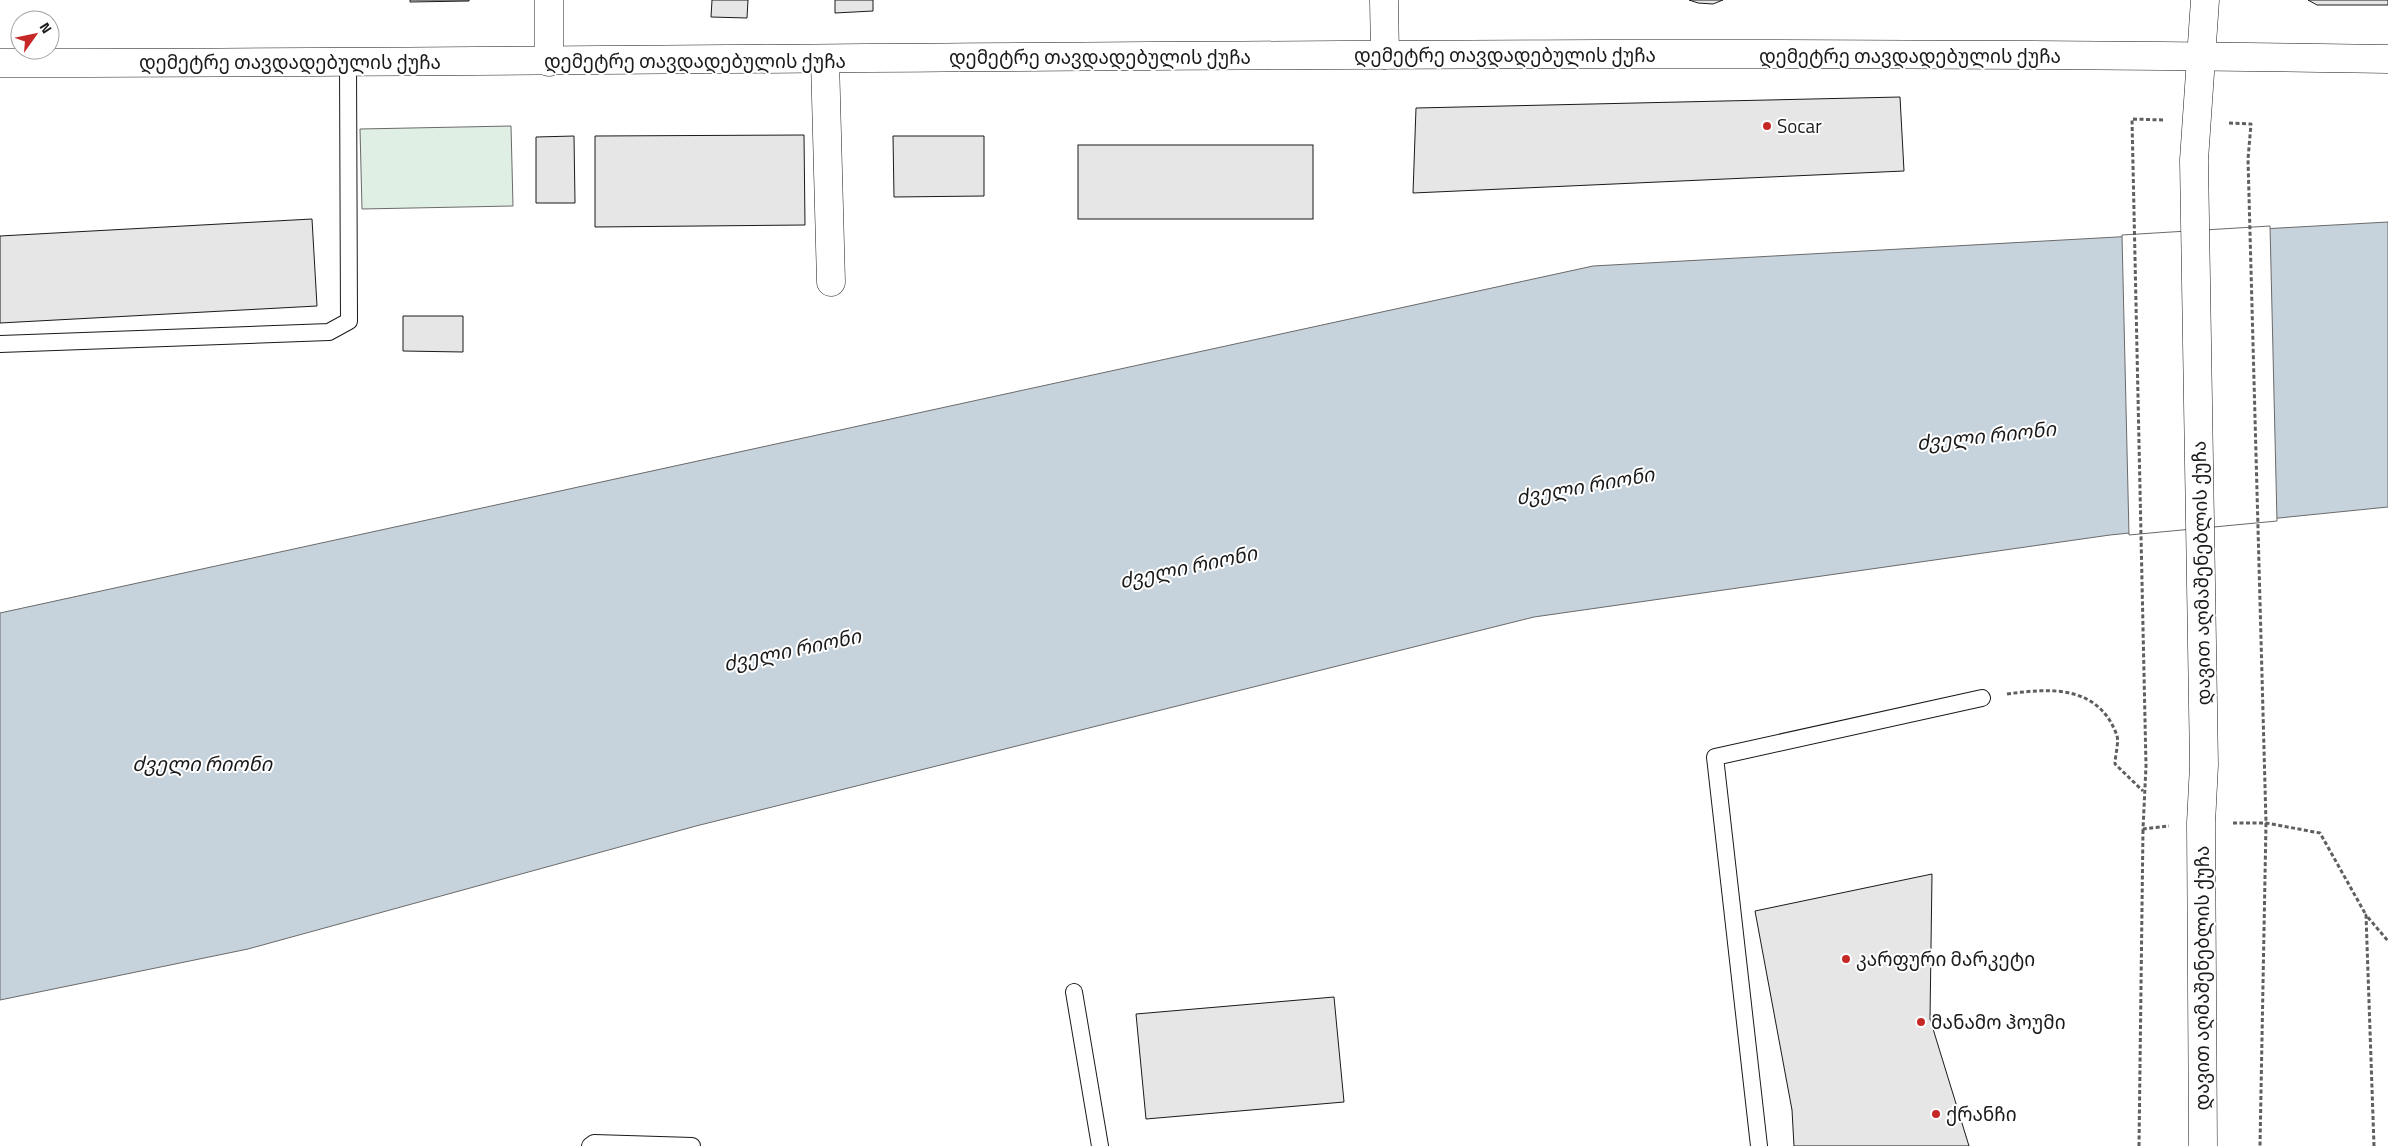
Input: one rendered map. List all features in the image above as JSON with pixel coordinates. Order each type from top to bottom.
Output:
[{"type":"street","points":[[549,0],[550,62]]},
{"type":"street","points":[[1384,0],[1385,55]]},
{"type":"street","name":"დავით აღმაშენებლის ქუჩა","points":[[2203,1146],[2201,823],[2204,764],[2194,160],[2205,0]]},
{"type":"street","name":"დემეტრე თავდადებულის ქუჩა","points":[[0,63],[550,62],[1385,55],[2388,58]]},
{"type":"street","points":[[825,60],[831,282]]},
{"type":"lane","points":[[0,344],[329,332],[350,321],[348,62]]},
{"type":"lane","points":[[1759,1146],[1715,757],[1982,698]]},
{"type":"lane","points":[[1074,992],[1100,1146]]},
{"type":"lane","points":[[590,1146],[594,1143],[692,1146]]},
{"type":"path","points":[[2248,159],[2266,823],[2260,1146]]},
{"type":"path","points":[[2132,162],[2146,766]]},
{"type":"path","points":[[1982,698],[2040,689],[2080,694],[2102,711],[2117,734],[2115,764],[2144,791]]},
{"type":"path","points":[[2266,823],[2320,833],[2366,915],[2388,941]]},
{"type":"path","points":[[2139,1146],[2143,829]]},
{"type":"path","points":[[2366,915],[2374,1146]]},
{"type":"green space","points":[[511,126],[513,206],[362,209],[360,129]]},
{"type":"water","name":"ძველი რიონი","points":[[2388,222],[2388,507],[2110,535],[1534,617],[696,826],[248,949],[0,1000],[0,613],[1593,266]]},
{"type":"pier","points":[[2270,226],[2277,521],[2129,535],[2122,235]]},
{"type":"building","points":[[410,0],[469,0],[469,1],[410,2]]},
{"type":"building","points":[[712,0],[748,0],[747,18],[711,17]]},
{"type":"building","points":[[835,0],[873,0],[873,11],[835,13]]},
{"type":"building","points":[[1689,0],[1723,0],[1713,4]]},
{"type":"building","points":[[2308,0],[2388,0],[2388,5],[2317,5]]},
{"type":"building","points":[[1900,97],[1904,171],[1413,193],[1416,108]]},
{"type":"building","points":[[804,135],[805,225],[595,227],[595,136]]},
{"type":"building","points":[[574,136],[575,203],[536,203],[536,137]]},
{"type":"building","points":[[893,136],[984,136],[984,196],[894,197]]},
{"type":"building","points":[[1078,145],[1313,145],[1313,219],[1078,219]]},
{"type":"building","points":[[312,219],[317,306],[0,323],[0,236]]},
{"type":"building","points":[[403,316],[463,316],[463,352],[403,351]]},
{"type":"building","points":[[1932,874],[1930,1019],[1969,1146],[1794,1146],[1792,1110],[1755,911]]},
{"type":"building","points":[[1334,997],[1344,1102],[1146,1119],[1136,1014]]},
{"type":"place","name":"Socar","points":[[1767,126]]},
{"type":"place","name":"კარფური მარკეტი","points":[[1846,959]]},
{"type":"place","name":"მანამო ჰოუმი","points":[[1921,1022]]},
{"type":"place","name":"ქრანჩი","points":[[1936,1114]]}]
